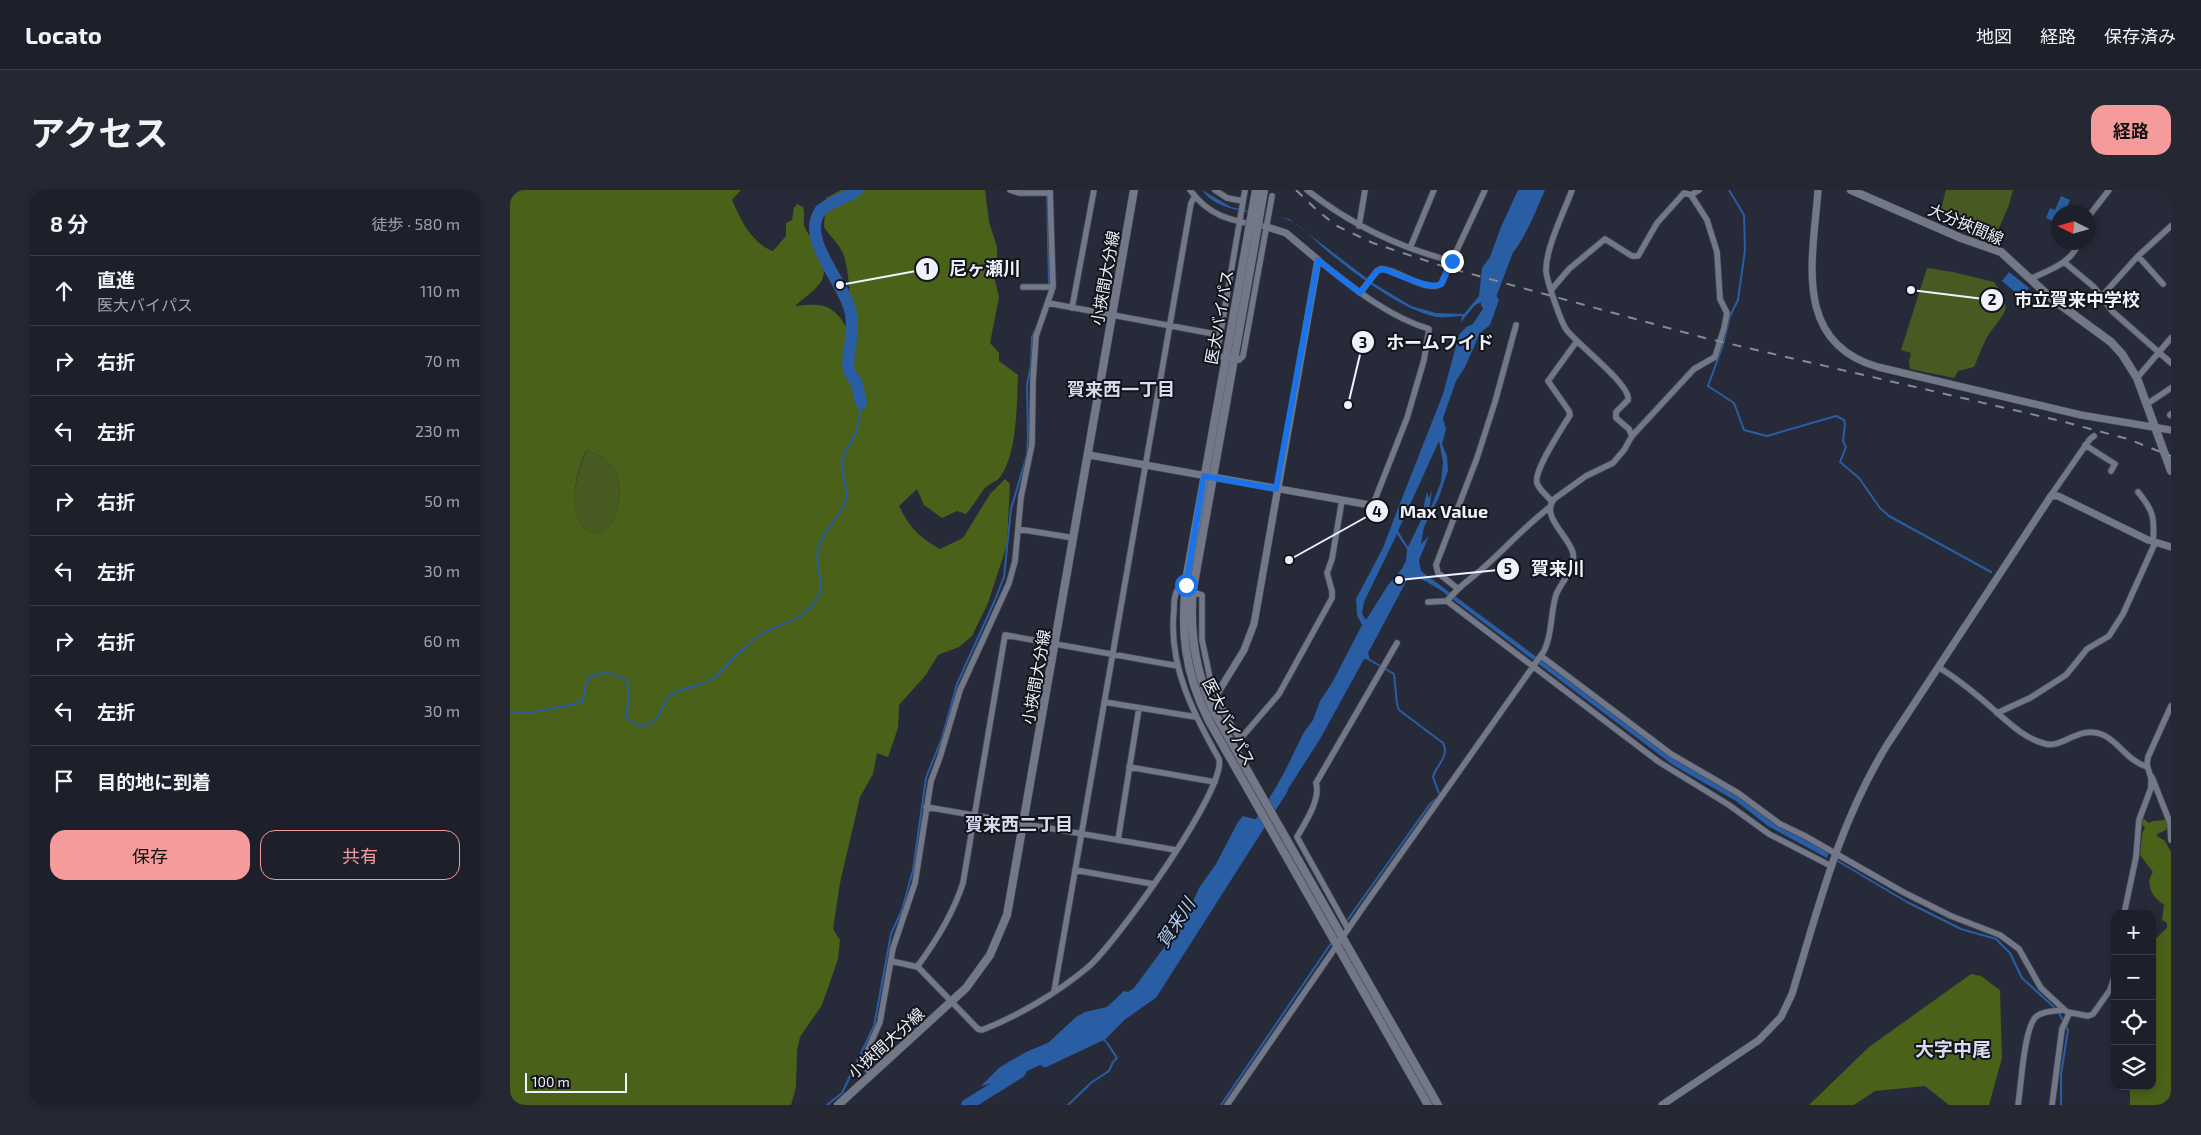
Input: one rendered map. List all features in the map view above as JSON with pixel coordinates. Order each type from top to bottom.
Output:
[{"type":"main road","name":"小挾間大分線","points":[[838,1105],[952,1002],[981,969],[1001,932],[1011,897],[1134,190]]},
{"type":"main road","name":"医大バイパス","points":[[1249,252],[1256,190]]},
{"type":"main road","name":"医大バイパス","points":[[1264,190],[1249,252],[1183,617],[1188,665],[1201,705],[1438,1105]]},
{"type":"main road","name":"大分挾間線","points":[[1851,190],[1961,238],[1996,250],[2051,298],[2111,342],[2122,354],[2137,378],[2171,471]]},
{"type":"main road","name":"医大バイパス","points":[[1189,590],[1193,650],[1208,700],[1337,934],[1337,944],[1428,1105]]},
{"type":"street","points":[[871,1074],[862,1063],[880,1022],[895,940],[915,883],[930,782],[940,757],[960,690],[1012,575],[1021,497],[1032,444],[1036,336],[1053,287],[1050,192],[1019,193],[1010,190]]},
{"type":"street","points":[[1072,308],[1094,190]]},
{"type":"street","points":[[1089,455],[1370,505],[1374,502],[1403,430],[1424,360],[1429,329],[1395,316],[1360,293],[1290,236],[1267,227],[1227,219],[1211,211],[1190,190]]},
{"type":"street","points":[[1216,190],[1227,198],[1243,201]]},
{"type":"street","points":[[1245,190],[1217,355],[1230,358],[1241,359],[1243,356],[1272,196]]},
{"type":"street","points":[[1307,190],[1359,226],[1410,248],[1452,261]]},
{"type":"street","points":[[1359,226],[1365,190]]},
{"type":"street","points":[[1410,248],[1434,190]]},
{"type":"street","points":[[1360,293],[1377,271],[1383,269],[1426,285],[1436,286],[1441,284],[1485,190]]},
{"type":"street","points":[[1572,190],[1552,241],[1546,270],[1563,324],[1627,392],[1628,400],[1616,412],[1616,418],[1629,429],[1632,436]]},
{"type":"street","points":[[1692,195],[1699,190]]},
{"type":"street","points":[[1818,190],[1812,294],[1817,313],[1824,328],[1833,340],[1847,353],[1878,367],[2081,416],[2171,430]]},
{"type":"street","points":[[2096,207],[2109,190]]},
{"type":"street","points":[[1447,601],[1457,588],[1480,570],[1551,504],[1588,474],[1613,463],[1632,436],[1694,369],[1715,357],[1727,312],[1720,298],[1717,252],[1707,220],[1692,195],[1683,192],[1657,224],[1638,256],[1632,256],[1604,239],[1569,269],[1552,289]]},
{"type":"street","points":[[1054,992],[1144,465],[1191,203],[1195,196]]},
{"type":"street","points":[[2102,296],[2138,256],[2170,226]]},
{"type":"street","points":[[2030,279],[2064,262],[2076,250]]},
{"type":"street","points":[[2138,256],[2163,284]]},
{"type":"street","points":[[1217,694],[1244,650],[1254,624],[1276,489],[1318,260]]},
{"type":"street","points":[[2064,262],[2102,296],[2113,312],[2171,363]]},
{"type":"street","points":[[1023,287],[1053,287]]},
{"type":"street","points":[[1048,303],[1220,335]]},
{"type":"street","points":[[1457,588],[1438,573],[1436,565],[1480,448],[1516,325]]},
{"type":"street","points":[[2137,378],[2171,338]]},
{"type":"street","points":[[1337,934],[1348,929],[1541,656],[1549,640],[1557,593],[1570,570],[1573,558],[1568,542],[1551,515],[1551,504],[1539,486],[1537,479],[1550,447],[1570,415],[1570,411],[1548,381],[1577,340]]},
{"type":"street","points":[[2148,404],[2171,388]]},
{"type":"street","points":[[1662,1105],[1759,1040],[1781,1017],[1792,994],[1831,864],[1865,782],[2049,498],[2085,445],[2094,436]]},
{"type":"street","points":[[2085,445],[2115,464],[2111,471]]},
{"type":"street","points":[[1997,712],[2030,698],[2066,675],[2087,649],[2109,636],[2123,614],[2154,542],[2152,512],[2148,503],[2138,492]]},
{"type":"street","points":[[2049,498],[2053,495],[2058,496],[2154,542],[2171,548]]},
{"type":"street","points":[[891,961],[917,967],[978,1029],[982,1030],[1054,992],[1088,968],[1106,950],[1176,850],[1215,782],[1220,766],[1219,759],[1196,718],[1185,691],[1178,666],[1173,634],[1176,592],[1179,588],[1202,595],[1202,640],[1210,678],[1235,731],[1242,737],[1279,694],[1332,598],[1328,573],[1342,500]]},
{"type":"street","points":[[1018,529],[1074,538]]},
{"type":"street","points":[[1428,602],[1447,601],[1659,762],[1730,805],[1769,834],[1831,864]]},
{"type":"street","points":[[917,967],[941,933],[957,903],[967,864],[1005,635],[1178,666]]},
{"type":"street","points":[[1348,929],[1297,838],[1314,801],[1318,789],[1316,783],[1397,642]]},
{"type":"street","points":[[1541,656],[1676,757],[1738,793],[1780,824],[1941,911],[2000,935],[2019,949],[2041,988],[2063,1010],[2070,1014],[2088,1016],[2096,1012],[2111,987]]},
{"type":"street","points":[[1938,667],[1997,712],[2015,729],[2047,744],[2055,744],[2086,732],[2104,735],[2134,761],[2147,767]]},
{"type":"street","points":[[1104,702],[1196,718]]},
{"type":"street","points":[[2171,706],[2150,749],[2147,767],[2170,823],[2171,840]]},
{"type":"street","points":[[1118,840],[1139,708]]},
{"type":"street","points":[[1129,767],[1215,782]]},
{"type":"street","points":[[2125,910],[2136,857],[2139,820],[2151,788],[2150,774]]},
{"type":"street","points":[[926,806],[1176,850]]},
{"type":"street","points":[[1075,870],[1153,884]]},
{"type":"street","points":[[1227,1105],[1337,944]]},
{"type":"street","points":[[2018,1105],[2022,1064],[2029,1025],[2039,1014],[2063,1010]]},
{"type":"street","points":[[2052,1105],[2062,1030],[2070,1014]]},
{"type":"green space","points":[[510,190],[741,190],[732,200],[739,215],[753,237],[773,251],[786,236],[786,223],[792,220],[794,208],[797,204],[803,207],[804,226],[821,258],[824,275],[817,287],[795,306],[826,306],[842,320],[847,328],[849,302],[848,273],[843,252],[824,227],[826,198],[841,190],[985,190],[989,222],[997,247],[997,258],[993,273],[999,297],[990,343],[999,353],[999,361],[1018,375],[1015,426],[1011,453],[1000,477],[984,489],[966,514],[957,511],[942,518],[924,505],[917,489],[899,506],[916,531],[940,549],[963,538],[990,494],[1005,479],[1010,484],[1007,543],[988,603],[972,636],[959,647],[938,655],[925,676],[899,705],[898,728],[888,757],[877,753],[873,774],[860,797],[840,883],[833,929],[840,940],[838,959],[822,1005],[800,1037],[797,1050],[796,1087],[791,1105],[510,1105]],"holes":[[[587,450],[611,464],[619,484],[619,501],[615,517],[609,526],[597,534],[583,527],[578,520],[576,510],[575,488],[577,477]]]},
{"type":"green space","points":[[1946,190],[2013,190],[2009,205],[1996,235],[1951,219],[1940,212]]},
{"type":"green space","points":[[1927,268],[1994,282],[2006,304],[2004,314],[1983,345],[1974,367],[1958,371],[1954,378],[1910,369],[1911,353],[1901,350]]},
{"type":"green space","points":[[587,450],[611,463],[615,469],[619,484],[619,501],[615,517],[609,526],[597,534],[583,527],[575,510],[577,478]]},
{"type":"green space","points":[[2143,818],[2149,823],[2165,820],[2168,824],[2166,830],[2157,834],[2157,836],[2165,841],[2171,852],[2171,1105],[2130,1105],[2130,1090],[2156,1090],[2156,938],[2167,928],[2167,923],[2162,920],[2164,905],[2153,895],[2150,886],[2149,881],[2153,872],[2140,855],[2142,834],[2145,827],[2141,824],[2141,819]]},
{"type":"green space","points":[[1971,974],[1981,976],[2000,990],[2002,1058],[1989,1105],[1949,1105],[1925,1086],[1875,1091],[1854,1105],[1809,1105],[1869,1047]]},
{"type":"water","points":[[1202,190],[1231,207],[1269,215],[1230,208],[1210,198]]},
{"type":"water","points":[[1518,190],[1545,190],[1520,243],[1510,256],[1499,264],[1494,271],[1490,286],[1499,300],[1490,325],[1480,333],[1465,367],[1456,381],[1443,418],[1446,429],[1442,444],[1447,456],[1448,470],[1439,497],[1424,527],[1421,544],[1429,536],[1419,560],[1421,571],[1671,757],[1740,797],[1772,822],[1829,853],[1827,858],[1768,826],[1736,801],[1673,765],[1439,589],[1418,577],[1407,580],[1368,653],[1370,660],[1364,659],[1320,739],[1276,808],[1271,800],[1275,795],[1278,783],[1362,625],[1357,615],[1356,599],[1383,548],[1443,394],[1459,335],[1466,327],[1473,324],[1484,307],[1482,302],[1475,305],[1461,322],[1462,316],[1439,317],[1424,313],[1395,300],[1381,291],[1327,251],[1308,234],[1373,283],[1411,306],[1436,313],[1464,314],[1479,296],[1482,268],[1490,257]],"holes":[[[1439,441],[1443,462],[1441,482],[1429,512],[1432,490],[1429,498],[1427,492],[1424,505],[1425,512],[1408,547],[1398,531]],[[1397,534],[1407,549],[1406,561],[1366,620],[1362,614],[1364,602]]]},
{"type":"water","points":[[2061,196],[2070,200],[2068,205],[2057,205]]},
{"type":"water","points":[[2051,208],[2051,220],[2046,218]]},
{"type":"water","points":[[2009,272],[2029,288],[2021,297],[2002,281]]},
{"type":"water","points":[[1243,816],[1258,820],[1261,826],[1226,875],[1224,874],[1220,879],[1189,933],[1142,1002],[1134,1009],[1119,1015],[1100,1031],[1108,1044],[1094,1034],[1049,1061],[1014,1077],[981,1086],[1000,1067],[1028,1051],[1048,1043],[1076,1017],[1085,1012],[1107,1007],[1124,991],[1128,992],[1134,988],[1174,934],[1199,888],[1216,864]]},
{"type":"waterway","points":[[857,190],[822,209],[815,223],[820,249],[841,289],[851,314],[852,332],[848,364],[849,371],[857,384],[861,403]]},
{"type":"waterway","points":[[1047,190],[1049,285]]},
{"type":"waterway","points":[[1729,190],[1744,215],[1745,250],[1738,300],[1730,316],[1723,345],[1708,386],[1734,403],[1744,430],[1767,436],[1836,416],[1844,420],[1843,441],[1846,447],[1840,462],[1859,478],[1880,508],[1889,516],[1991,572]]},
{"type":"waterway","name":"賀来川","points":[[1487,304],[1509,246]]},
{"type":"waterway","points":[[827,1105],[842,1093],[874,1026],[891,934],[902,910],[913,870],[926,778],[942,738],[957,684],[1004,577],[1011,509],[1027,455],[1027,385],[1031,365],[1032,337],[1035,330]]},
{"type":"waterway","points":[[510,711],[530,713],[579,703],[583,701],[587,681],[596,674],[607,673],[627,681],[629,699],[626,717],[635,724],[646,725],[655,720],[664,703],[671,695],[710,680],[758,637],[796,618],[809,609],[821,590],[817,562],[820,545],[841,511],[846,499],[842,460],[856,433],[861,403]]},
{"type":"waterway","points":[[1368,659],[1394,674],[1399,710],[1443,743],[1445,748],[1444,757],[1433,777],[1440,796]]},
{"type":"waterway","name":"賀来川","points":[[1045,1061],[1102,1034],[1121,1015],[1152,993],[1282,789]]},
{"type":"waterway","points":[[1346,922],[1430,804],[1436,799]]},
{"type":"waterway","points":[[1836,860],[1907,902],[1961,929],[1996,939],[2010,953],[2022,978],[2056,1009]]},
{"type":"waterway","points":[[1221,1105],[1332,942]]},
{"type":"waterway","points":[[2059,1013],[2068,1030],[2061,1074],[2061,1105]]},
{"type":"waterway","points":[[1068,1105],[1092,1082],[1109,1071],[1117,1058],[1107,1043]]},
{"type":"waterway","name":"賀来川","points":[[967,1105],[1020,1072]]},
{"type":"railway","points":[[1296,190],[1337,226],[1373,243],[1442,266],[1705,338],[2061,421],[2128,439],[2171,456]]},
{"type":"place","name":"尼ヶ瀬川","points":[[840,285]]},
{"type":"place","name":"市立賀来中学校","points":[[1911,290]]},
{"type":"place","name":"ホームワイド","points":[[1348,405]]},
{"type":"place","name":"Max Value","points":[[1289,560]]},
{"type":"place","name":"賀来川","points":[[1399,580]]},
{"type":"district","name":"賀来西一丁目","points":[[1121,390]]},
{"type":"district","name":"賀来西二丁目","points":[[1019,825]]},
{"type":"district","name":"大字中尾","points":[[1953,1049]]},
{"type":"route","points":[[1186,585],[1204,476],[1276,489],[1318,260],[1360,293],[1377,271],[1383,269],[1426,285],[1436,286],[1441,284],[1448,265],[1452,261]]}]
